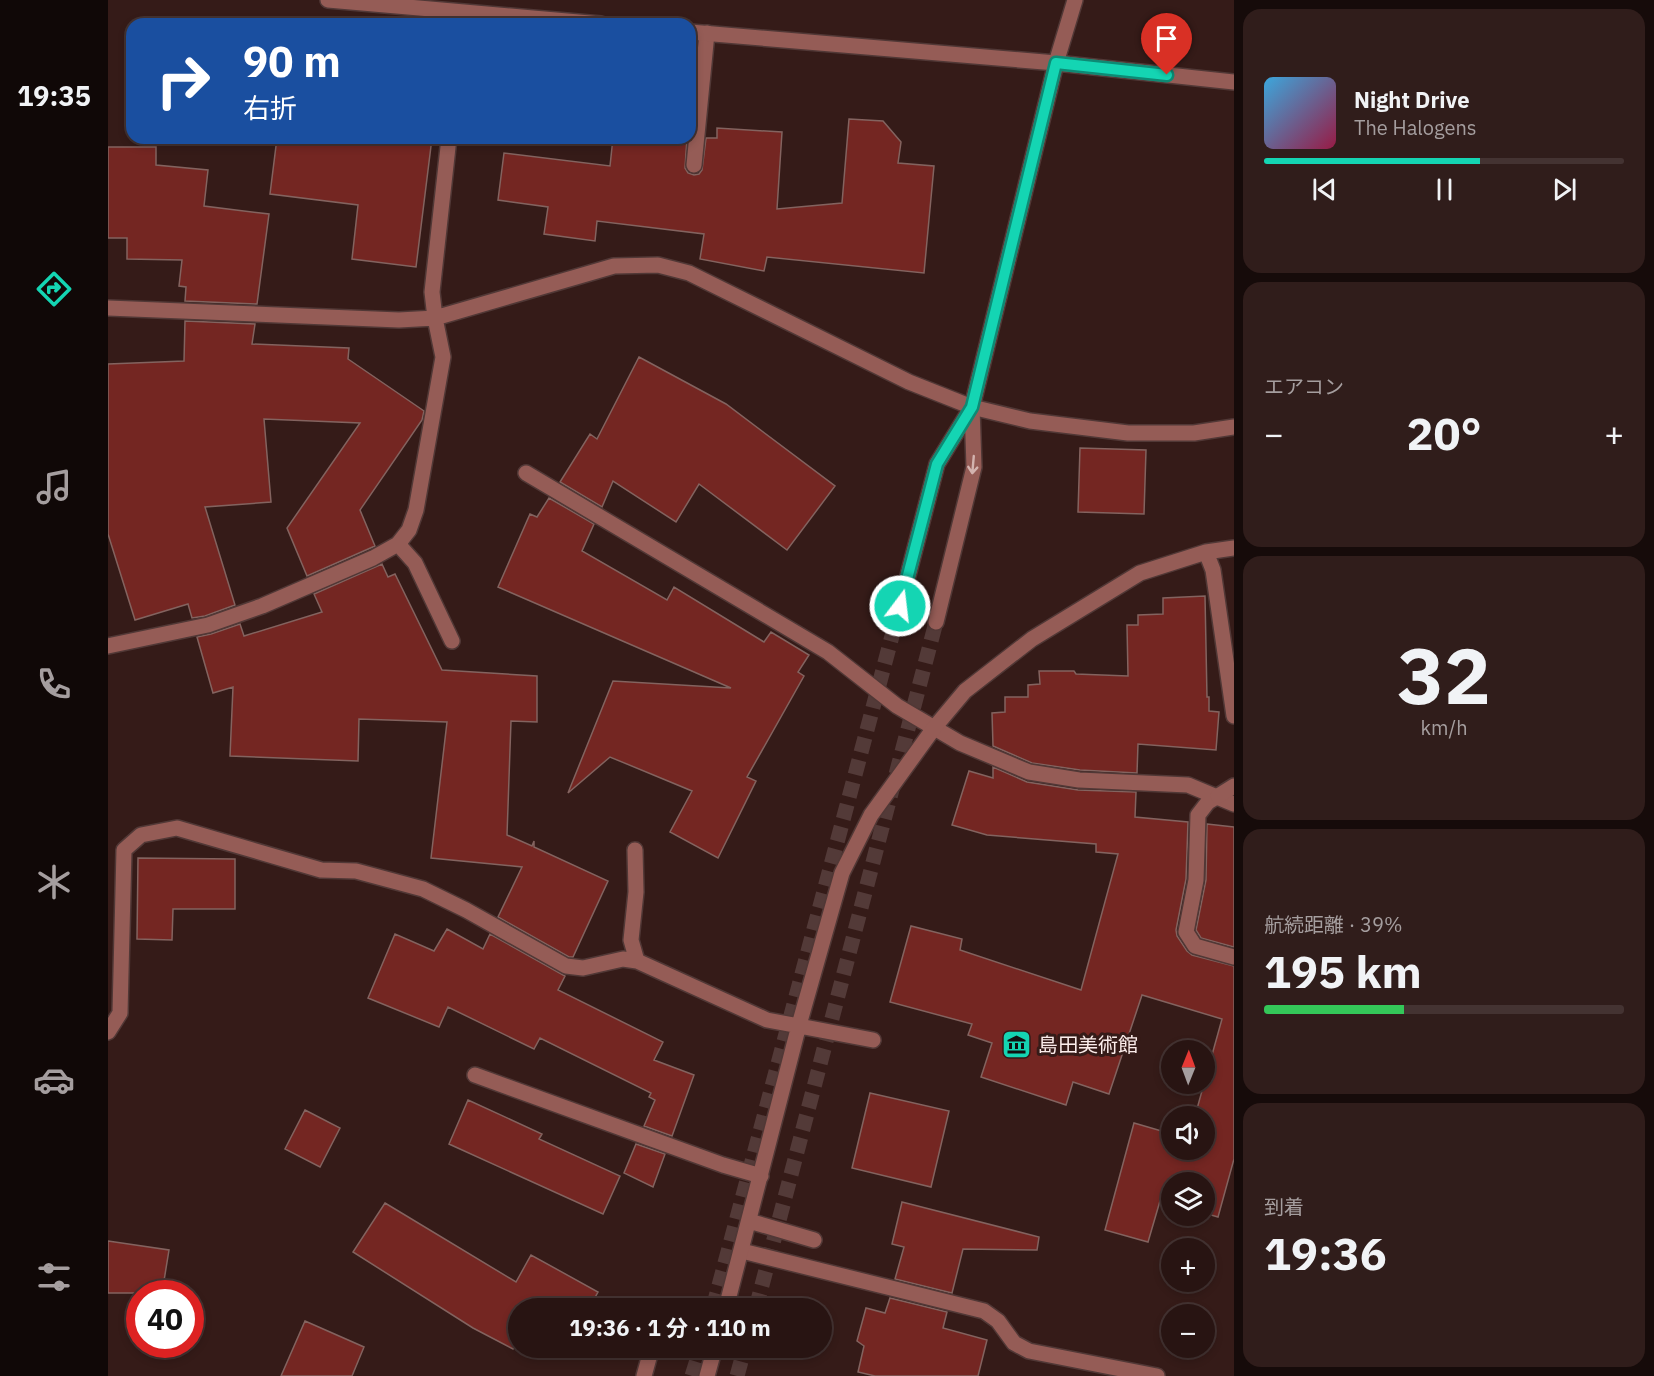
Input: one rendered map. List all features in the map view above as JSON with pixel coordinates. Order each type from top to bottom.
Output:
[{"type":"street","points":[[337,0],[462,18]]},
{"type":"street","points":[[936,622],[974,467],[972,407],[1056,63],[1075,0]]},
{"type":"street","points":[[696,32],[1056,63],[1234,82]]},
{"type":"street","points":[[694,165],[707,33]]},
{"type":"street","points":[[108,646],[208,625],[262,606],[373,558],[398,544],[409,530],[416,510],[443,357],[432,292],[448,144]]},
{"type":"street","points":[[108,308],[399,320],[435,318],[614,266],[658,265],[689,273],[909,382],[972,407],[1030,421],[1128,433],[1194,433],[1234,428]]},
{"type":"street","points":[[900,606],[937,464],[972,407]]},
{"type":"street","points":[[526,473],[828,652],[897,705],[960,743],[1029,772],[1079,780],[1188,785],[1234,804]]},
{"type":"street","points":[[398,544],[415,563],[452,641]]},
{"type":"street","points":[[729,1298],[799,1025],[842,873],[871,816],[934,728],[965,690],[1032,639],[1140,573],[1206,552],[1234,548]]},
{"type":"street","points":[[1206,552],[1214,570],[1234,716]]},
{"type":"street","points":[[1234,786],[1208,802],[1198,815],[1196,880],[1186,932],[1195,946],[1234,957]]},
{"type":"street","points":[[108,1032],[120,1013],[124,850],[141,835],[177,828],[321,870],[356,870],[423,889],[466,910],[566,966],[583,968],[623,959],[637,961],[767,1020],[873,1040]]},
{"type":"street","points":[[635,850],[636,892],[631,940],[637,961]]},
{"type":"street","points":[[475,1075],[723,1165],[761,1176]]},
{"type":"street","points":[[749,1221],[814,1240]]},
{"type":"street","points":[[742,1251],[984,1311],[998,1321],[1014,1343],[1029,1352],[1157,1376]]},
{"type":"street","points":[[644,1376],[649,1358]]},
{"type":"street","points":[[707,1376],[712,1358]]},
{"type":"building","points":[[849,119],[883,121],[901,142],[898,163],[934,166],[924,273],[767,257],[764,271],[700,259],[704,234],[597,221],[595,241],[544,234],[548,207],[498,200],[504,153],[610,166],[612,144],[687,144],[685,168],[688,173],[694,175],[699,174],[702,170],[706,138],[717,138],[717,128],[782,132],[777,209],[842,203]]},
{"type":"building","points":[[276,144],[431,144],[416,267],[352,259],[358,205],[270,194]]},
{"type":"building","points":[[108,147],[156,147],[156,165],[208,170],[204,206],[269,214],[257,304],[185,301],[186,287],[179,286],[182,260],[127,259],[127,238],[108,238]]},
{"type":"building","points":[[185,321],[255,324],[252,344],[349,348],[348,359],[424,411],[422,420],[360,510],[375,546],[307,576],[287,528],[360,423],[264,419],[271,502],[205,507],[235,605],[205,616],[192,618],[188,604],[135,620],[108,534],[108,364],[184,361]]},
{"type":"building","points":[[639,357],[726,404],[835,486],[787,550],[699,484],[676,522],[613,481],[602,507],[560,482],[590,434],[597,439]]},
{"type":"building","points":[[1080,448],[1146,450],[1144,514],[1078,512]]},
{"type":"building","points":[[549,498],[594,524],[582,551],[667,600],[674,587],[764,642],[771,632],[809,655],[798,672],[804,676],[747,777],[756,781],[718,858],[670,832],[692,791],[610,757],[568,793],[613,681],[731,688],[498,587],[530,514],[537,517]]},
{"type":"building","points":[[382,564],[388,577],[395,574],[442,670],[537,676],[537,722],[511,721],[507,835],[532,846],[534,841],[534,847],[608,881],[573,957],[569,957],[498,917],[522,867],[431,858],[447,722],[359,719],[358,761],[230,756],[233,687],[213,693],[197,637],[240,624],[244,636],[322,612],[314,594]]},
{"type":"building","points":[[1205,596],[1207,697],[1209,697],[1209,711],[1219,712],[1216,750],[1138,744],[1137,773],[1080,770],[1032,763],[993,746],[992,713],[1005,712],[1005,697],[1028,697],[1028,685],[1040,684],[1039,671],[1074,671],[1076,674],[1128,676],[1127,625],[1138,625],[1138,615],[1163,614],[1163,598]]},
{"type":"building","points":[[993,767],[1027,782],[1078,790],[1136,792],[1135,817],[1188,822],[1186,879],[1176,930],[1177,936],[1192,955],[1234,966],[1234,1159],[1218,1217],[1215,1216],[1215,1172],[1161,1172],[1161,1201],[1148,1242],[1105,1230],[1134,1123],[1161,1131],[1161,1160],[1215,1160],[1215,1106],[1198,1106],[1201,1094],[1215,1094],[1215,1044],[1222,1019],[1142,995],[1109,1094],[1073,1082],[1066,1105],[981,1077],[992,1043],[968,1035],[972,1024],[890,1002],[911,926],[962,939],[960,950],[1081,990],[1118,854],[1096,852],[1096,844],[987,835],[952,825],[969,771],[993,778]]},
{"type":"building","points":[[1207,824],[1234,827],[1234,947],[1201,938],[1196,930],[1206,880]]},
{"type":"building","points":[[138,858],[235,859],[235,909],[173,909],[172,940],[137,939]]},
{"type":"building","points":[[447,929],[483,949],[490,934],[565,976],[558,990],[663,1042],[654,1060],[694,1075],[672,1136],[644,1126],[655,1100],[649,1097],[651,1093],[540,1038],[534,1049],[448,1007],[439,1027],[368,998],[395,934],[434,951]]},
{"type":"building","points":[[870,1093],[949,1111],[931,1187],[852,1168]]},
{"type":"building","points":[[468,1100],[542,1134],[539,1139],[620,1176],[603,1214],[449,1144]]},
{"type":"building","points":[[305,1110],[340,1128],[320,1167],[285,1149]]},
{"type":"building","points":[[636,1144],[665,1154],[653,1187],[624,1173]]},
{"type":"building","points":[[902,1202],[1039,1237],[1037,1250],[963,1249],[952,1293],[895,1279],[904,1247],[892,1244]]},
{"type":"building","points":[[385,1203],[516,1282],[531,1255],[598,1292],[595,1298],[508,1298],[508,1346],[473,1328],[353,1252]]},
{"type":"building","points":[[108,1241],[169,1250],[164,1280],[126,1280],[126,1293],[108,1293]]},
{"type":"building","points":[[890,1298],[947,1312],[943,1328],[987,1340],[978,1376],[875,1376],[858,1372],[864,1346],[857,1341],[866,1308],[885,1313]]},
{"type":"building","points":[[305,1321],[364,1347],[352,1376],[281,1376]]},
{"type":"tunnel","points":[[716,1298],[900,606]]},
{"type":"tunnel","points":[[759,1298],[936,622]]},
{"type":"tunnel","points":[[692,1376],[698,1358]]},
{"type":"tunnel","points":[[737,1376],[742,1358]]},
{"type":"place","name":"島田美術館","points":[[1017,1045]]},
{"type":"route","points":[[900,606],[937,464],[972,407],[1056,63],[1167,75]]}]
